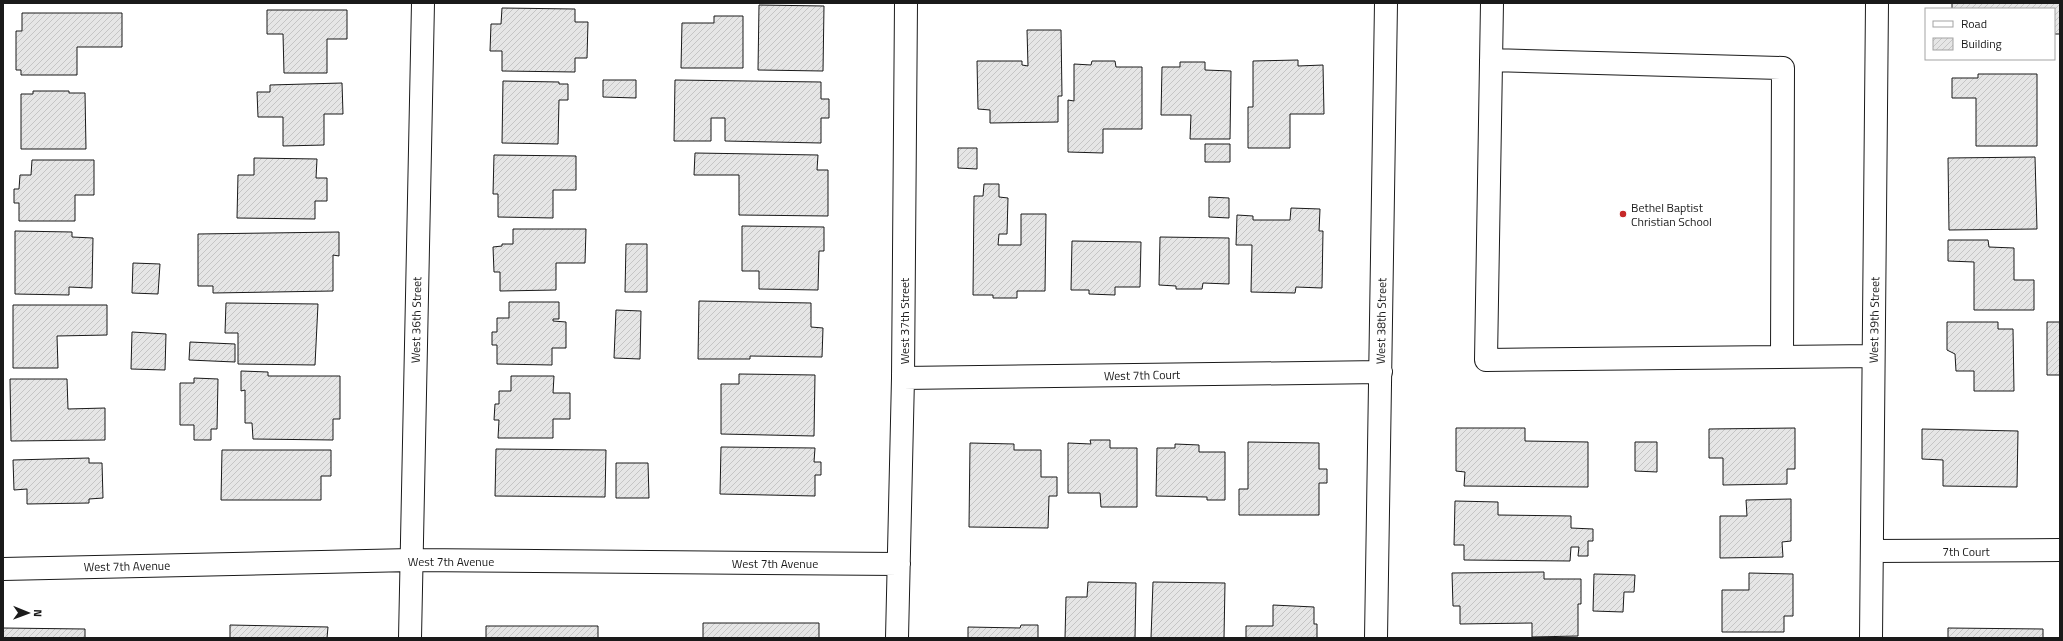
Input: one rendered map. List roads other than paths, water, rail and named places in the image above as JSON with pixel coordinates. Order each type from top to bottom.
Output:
[{"type":"street","name":"West 36th Street","points":[[410,638],[423,3]]},
{"type":"street","name":"West 37th Street","points":[[897,638],[903,378],[906,3]]},
{"type":"street","name":"West 38th Street","points":[[1376,638],[1386,3]]},
{"type":"street","points":[[1492,3],[1486,360],[1873,356]]},
{"type":"street","name":"West 39th Street","points":[[1871,638],[1877,3]]},
{"type":"street","points":[[1491,60],[1783,68],[1782,357]]},
{"type":"street","name":"West 7th Court","points":[[903,378],[1381,372]]},
{"type":"street","name":"7th Court","points":[[1872,551],[2060,550]]},
{"type":"street","name":"West 7th Avenue","points":[[3,569],[411,560],[899,564]]},
{"type":"place","name":"Bethel Baptist Christian School","points":[[1623,214]]}]
